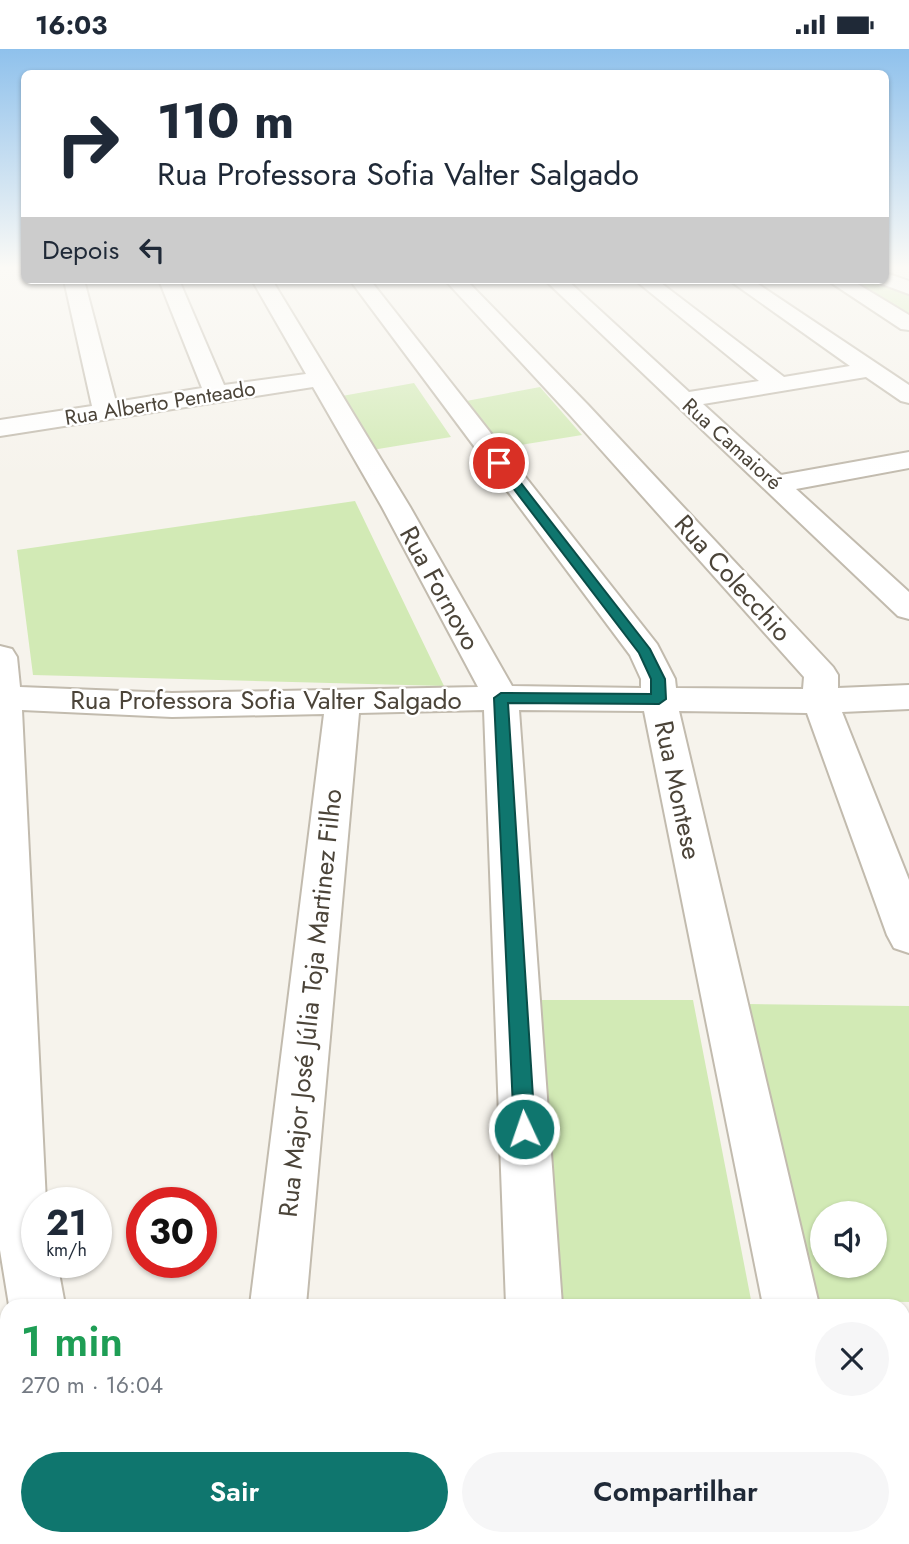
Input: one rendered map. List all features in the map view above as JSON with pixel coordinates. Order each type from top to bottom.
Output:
[{"type":"street","points":[[88,337],[106,412]]},
{"type":"street","points":[[193,337],[216,393]]},
{"type":"street","name":"Rua Fornovo","points":[[296,337],[396,507],[501,698],[534,1299]]},
{"type":"street","name":"Rua Montese","points":[[403,337],[645,652],[658,679],[659,699],[789,1299]]},
{"type":"street","name":"Rua Colecchio","points":[[509,337],[821,675],[820,701],[909,935]]},
{"type":"street","name":"Rua Camaioré","points":[[616,337],[909,609]]},
{"type":"street","points":[[718,337],[778,384]]},
{"type":"street","points":[[822,337],[909,396]]},
{"type":"street","points":[[684,400],[870,370]]},
{"type":"street","name":"Rua Alberto Penteado","points":[[0,429],[216,393],[321,379]]},
{"type":"street","points":[[777,484],[909,460]]},
{"type":"street","points":[[880,465],[909,488]]},
{"type":"street","points":[[9,697],[9,1196],[35,1299]]},
{"type":"street","name":"Rua Professora Sofia Valter Salgado","points":[[9,697],[172,705],[501,698],[820,701],[909,697]]},
{"type":"street","name":"Rua Major José Júlia Toja Martinez Filho","points":[[279,1299],[343,700]]},
{"type":"green space","points":[[414,383],[451,437],[372,450],[342,396]]},
{"type":"green space","points":[[540,387],[582,435],[496,449],[461,402]]},
{"type":"green space","points":[[355,501],[444,686],[33,675],[17,550]]},
{"type":"green space","points":[[534,1000],[693,1000],[751,1299],[555,1299]]},
{"type":"green space","points":[[746,1004],[909,1006],[909,1299],[810,1299]]},
{"type":"route","points":[[499,463],[645,652],[658,679],[659,699],[501,698],[524,1129]]}]
